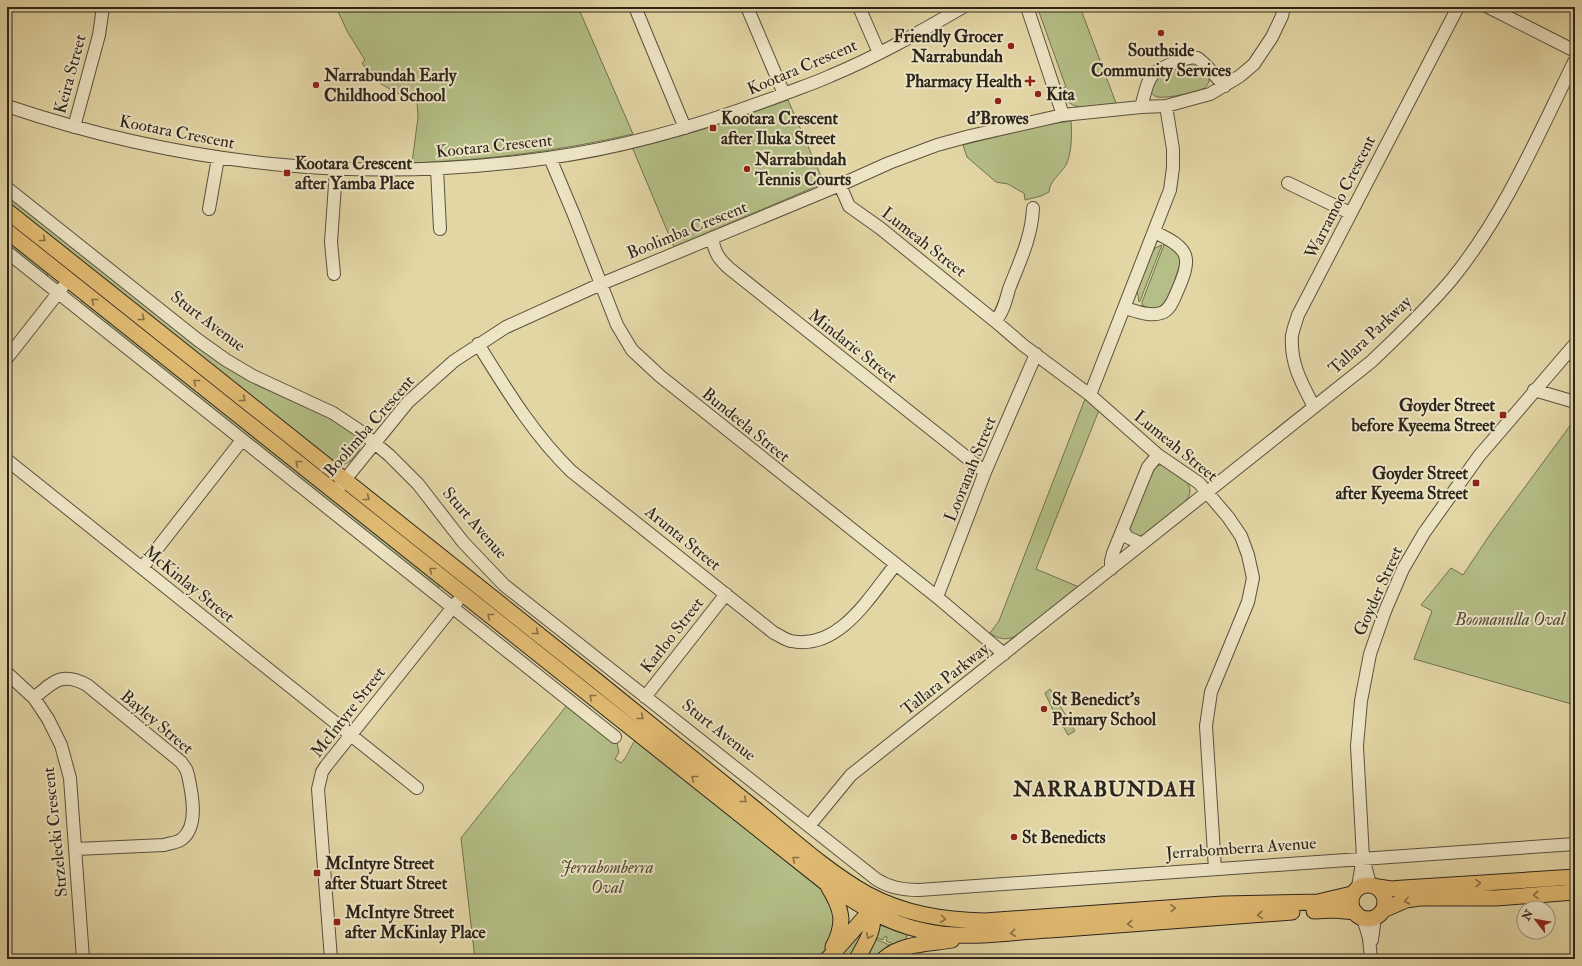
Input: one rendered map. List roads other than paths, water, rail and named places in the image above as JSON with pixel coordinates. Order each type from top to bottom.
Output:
[{"type":"main road","points":[[7,211],[671,740],[790,838],[849,882],[866,893],[891,905],[917,914],[935,918],[985,921],[1223,904],[1318,902],[1365,888],[1404,888],[1575,877]]},
{"type":"main road","points":[[7,231],[826,883],[872,912],[905,926],[930,932],[981,936]]},
{"type":"main road","points":[[790,838],[824,869],[864,898],[872,912],[872,928],[857,959]]},
{"type":"main road","points":[[1556,878],[1558,893]]},
{"type":"main road","points":[[826,883],[838,904],[841,920],[839,935],[827,959]]},
{"type":"main road","points":[[1365,888],[1351,900],[1351,907],[1369,914]]},
{"type":"main road","points":[[1365,888],[1383,893],[1385,901],[1369,914]]},
{"type":"main road","points":[[884,959],[894,951],[902,948],[981,936],[1328,910],[1369,914],[1406,900],[1419,898],[1496,898],[1575,892]]},
{"type":"main road","points":[[827,959],[864,918],[872,912],[891,905]]},
{"type":"main road","points":[[1078,915],[1087,920],[1090,927]]},
{"type":"street","name":"Keira Street","points":[[74,127],[99,35],[103,7]]},
{"type":"street","points":[[635,7],[685,128]]},
{"type":"street","points":[[747,7],[784,94]]},
{"type":"street","points":[[859,7],[880,53]]},
{"type":"street","name":"Kootara Crescent","points":[[7,106],[74,127],[177,151],[273,165],[336,170],[437,169],[550,158],[640,140],[743,110],[830,76],[880,53],[963,7]]},
{"type":"street","points":[[1027,7],[1063,115]]},
{"type":"street","name":"Boolimba Crescent","points":[[335,492],[374,442],[408,402],[431,380],[478,344],[506,327],[601,284],[840,185],[889,163],[936,146],[970,136],[1063,115],[1141,106],[1166,106],[1210,94],[1240,76],[1254,64],[1273,35],[1282,16],[1284,7]]},
{"type":"street","name":"Warramoo Crescent","points":[[1314,407],[1295,368],[1292,357],[1292,335],[1298,315],[1458,7]]},
{"type":"street","points":[[1488,7],[1575,51]]},
{"type":"street","points":[[1141,106],[1146,83],[1151,76],[1162,67],[1190,57],[1198,58],[1225,86]]},
{"type":"street","name":"Tallara Parkway","points":[[809,826],[851,775],[1372,361],[1406,328],[1452,279],[1480,240],[1504,202],[1575,60]]},
{"type":"street","points":[[1090,395],[1170,190],[1173,168],[1173,149],[1166,106]]},
{"type":"street","points":[[209,209],[218,158]]},
{"type":"street","name":"Bundeela Street","points":[[550,158],[617,325],[632,350],[666,382],[896,564],[1004,654]]},
{"type":"street","points":[[437,169],[440,229]]},
{"type":"street","points":[[334,274],[330,242],[336,170]]},
{"type":"street","points":[[1288,183],[1350,213]]},
{"type":"street","name":"Lumeah Street","points":[[840,185],[849,206],[880,228],[1023,345],[1090,395],[1158,455],[1199,483],[1228,517],[1241,536],[1248,555],[1252,578],[1248,602],[1211,692],[1207,710],[1206,726],[1215,869]]},
{"type":"street","name":"Sturt Avenue","points":[[7,188],[198,340],[226,360],[253,376],[333,413],[360,431],[389,455],[418,484],[463,542],[504,585],[879,881],[899,889],[910,890]]},
{"type":"street","points":[[995,321],[1003,306],[1029,239],[1033,220],[1033,208]]},
{"type":"street","points":[[1125,308],[1150,314],[1162,313],[1170,305],[1185,271],[1187,261],[1183,252],[1176,244],[1154,232]]},
{"type":"street","name":"Mindarie Street","points":[[712,238],[718,259],[985,472]]},
{"type":"street","points":[[7,252],[615,737]]},
{"type":"street","points":[[7,358],[78,268]]},
{"type":"street","name":"Arunta Street","points":[[478,344],[524,417],[552,453],[571,471],[774,633],[789,641],[808,643],[828,636],[847,623],[896,564]]},
{"type":"street","name":"Goyder Street","points":[[1365,888],[1357,746],[1360,709],[1370,654],[1385,611],[1403,569],[1424,533],[1479,456],[1575,344]]},
{"type":"street","name":"Looranah Street","points":[[937,597],[985,472],[1036,354]]},
{"type":"street","points":[[1534,390],[1575,402]]},
{"type":"street","points":[[142,568],[242,440]]},
{"type":"street","points":[[1111,569],[1111,561],[1148,467],[1158,455]]},
{"type":"street","name":"McKinlay Street","points":[[7,460],[418,788]]},
{"type":"street","points":[[1123,530],[1127,536],[1142,544]]},
{"type":"street","name":"McIntyre Street","points":[[331,959],[318,789],[322,772],[350,734],[472,582]]},
{"type":"street","name":"Karloo Street","points":[[645,696],[726,594]]},
{"type":"street","name":"Strzelecki Crescent","points":[[7,673],[34,698],[48,719],[61,745],[70,778],[83,959]]},
{"type":"street","name":"Bayley Street","points":[[34,698],[59,679],[76,679],[87,685],[172,754],[186,768],[190,784],[192,819],[190,829],[178,842],[164,845],[76,849]]},
{"type":"street","name":"Jerrabomberra Avenue","points":[[910,890],[1575,844]]},
{"type":"street","points":[[1369,914],[1371,956]]},
{"type":"place","name":"Southside Community Services","points":[[1161,33]]},
{"type":"place","name":"Friendly Grocer Narrabundah","points":[[1011,46]]},
{"type":"place","name":"Pharmacy Health","points":[[1030,81]]},
{"type":"place","name":"Narrabundah Early Childhood School","points":[[316,85]]},
{"type":"place","name":"Kita","points":[[1038,94]]},
{"type":"place","name":"d'Browes","points":[[998,101]]},
{"type":"place","name":"Kootara Crescent after Iluka Street","points":[[713,128]]},
{"type":"place","name":"Narrabundah Tennis Courts","points":[[747,169]]},
{"type":"place","name":"Kootara Crescent after Yamba Place","points":[[287,173]]},
{"type":"place","name":"Goyder Street before Kyeema Street","points":[[1503,415]]},
{"type":"place","name":"Goyder Street after Kyeema Street","points":[[1476,483]]},
{"type":"place","name":"St Benedict's Primary School","points":[[1044,709]]},
{"type":"place","name":"St Benedicts","points":[[1014,837]]},
{"type":"place","name":"McIntyre Street after Stuart Street","points":[[317,873]]},
{"type":"place","name":"McIntyre Street after McKinlay Place","points":[[337,922]]},
{"type":"district","name":"NARRABUNDAH","points":[[1105,789]]},
{"type":"park label","name":"Boomanulla Oval","points":[[1510,619]]},
{"type":"park label","name":"Jerrabomberra Oval","points":[[607,877]]}]
